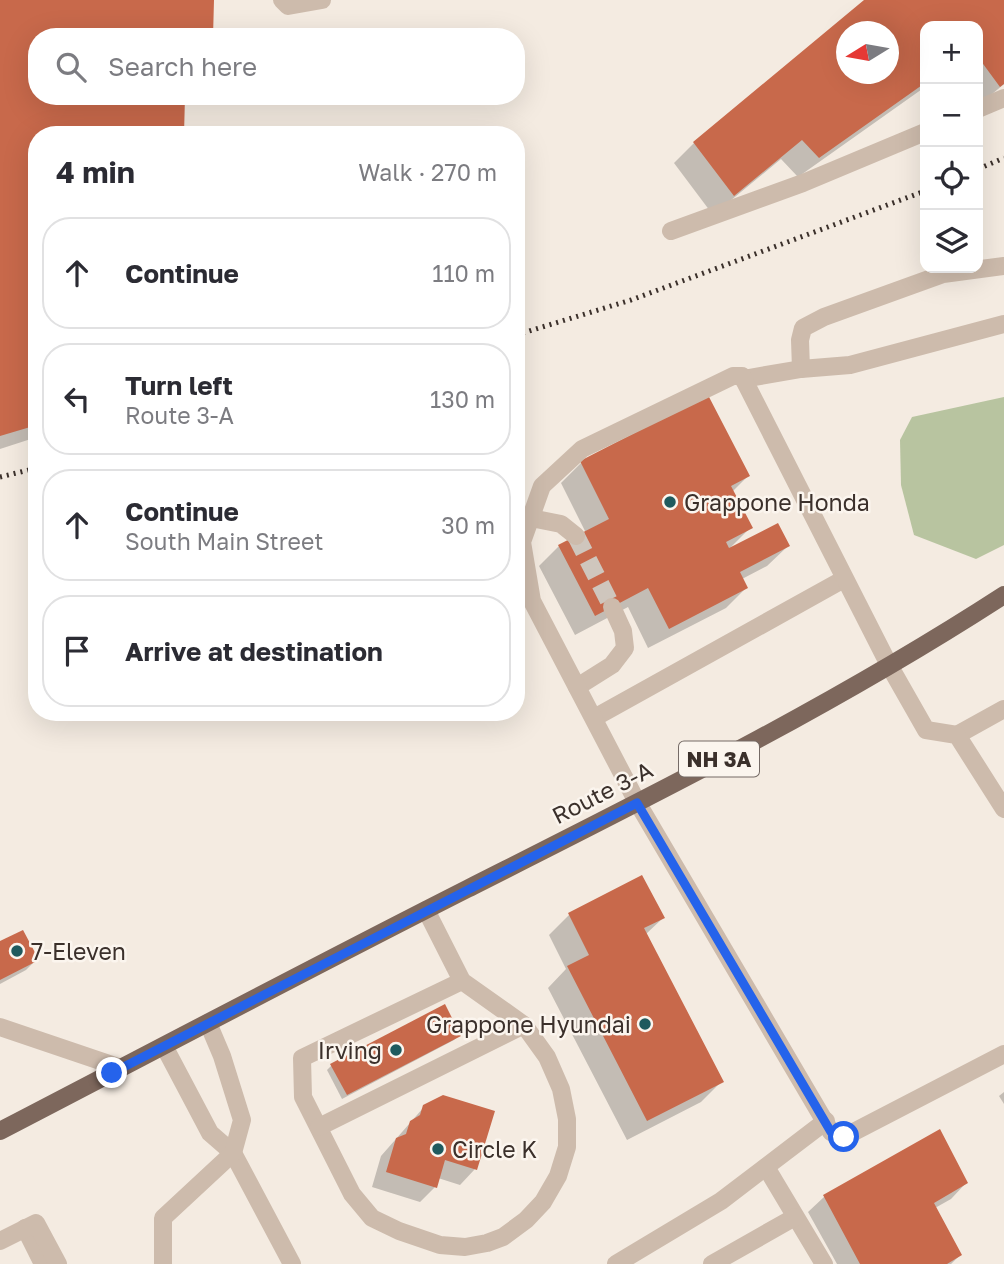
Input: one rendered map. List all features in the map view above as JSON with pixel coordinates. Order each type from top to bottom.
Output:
[{"type":"main road","name":"Route 3-A","points":[[211,1021],[637,803],[889,665],[1004,596]]},
{"type":"main road","name":"NH 3A","points":[[0,1131],[211,1021]]},
{"type":"lane","points":[[282,0],[288,6],[322,0]]},
{"type":"lane","points":[[983,107],[1004,98]]},
{"type":"lane","points":[[671,231],[803,183],[920,134]]},
{"type":"lane","points":[[800,369],[800,340],[803,328],[824,317],[943,274],[1004,266]]},
{"type":"lane","points":[[743,379],[800,369],[850,365],[1004,324]]},
{"type":"lane","points":[[525,534],[542,486],[582,449],[733,376],[742,376],[844,579],[926,730],[957,735],[1004,709]]},
{"type":"lane","points":[[531,517],[561,524],[576,536]]},
{"type":"lane","points":[[525,560],[532,601],[637,803],[831,1132],[844,1137],[1004,1054]]},
{"type":"lane","points":[[594,718],[844,579]]},
{"type":"lane","points":[[577,687],[612,665],[625,648],[623,631],[612,607]]},
{"type":"lane","points":[[957,735],[1004,809]]},
{"type":"lane","points":[[426,910],[462,981],[524,1025],[547,1057],[561,1088],[568,1119],[567,1147],[558,1176],[543,1202],[526,1220],[503,1237],[465,1247],[440,1245],[399,1231],[372,1218],[352,1194],[303,1097],[302,1058],[462,981]]},
{"type":"lane","points":[[163,1264],[163,1218],[233,1153],[242,1119],[211,1021]]},
{"type":"lane","points":[[319,1127],[524,1025]]},
{"type":"lane","points":[[0,1027],[121,1068]]},
{"type":"lane","points":[[164,1046],[210,1132],[233,1153],[292,1264]]},
{"type":"lane","points":[[616,1264],[721,1201],[826,1121]]},
{"type":"lane","points":[[766,1167],[824,1264]]},
{"type":"lane","points":[[712,1264],[795,1217]]},
{"type":"lane","points":[[0,1241],[31,1226]]},
{"type":"lane","points":[[31,1226],[43,1264]]},
{"type":"lane","points":[[31,1226],[58,1264]]},
{"type":"green space","points":[[1004,397],[1004,545],[976,559],[914,535],[901,485],[900,440],[912,417]]},
{"type":"building","points":[[0,0],[214,0],[213,28],[28,28],[28,105],[185,105],[184,126],[28,126],[28,428],[0,436]]},
{"type":"building","points":[[864,0],[1004,0],[1004,84],[1000,87],[983,64],[983,21],[920,21],[920,87],[819,158],[802,140],[734,196],[693,142],[836,23],[836,84],[899,84],[899,21],[839,21]]},
{"type":"building","name":"Grappone Honda","points":[[708,395],[750,476],[731,486],[753,528],[726,542],[729,548],[778,523],[790,546],[740,572],[748,588],[669,629],[648,588],[595,616],[558,545],[609,519],[580,461]]},
{"type":"building","name":"Grappone Hyundai","points":[[642,875],[665,918],[644,928],[724,1082],[647,1121],[567,966],[589,955],[568,913]]},
{"type":"building","name":"7-Eleven","points":[[23,930],[39,960],[0,980],[0,941]]},
{"type":"building","name":"Irving","points":[[445,1004],[461,1036],[347,1095],[330,1064]]},
{"type":"building","name":"Circle K","points":[[443,1095],[495,1111],[477,1170],[445,1160],[437,1188],[386,1172],[396,1138],[406,1134],[410,1121],[420,1115],[423,1105]]},
{"type":"building","points":[[940,1129],[968,1183],[934,1203],[962,1255],[947,1264],[860,1264],[823,1195]]},
{"type":"tunnel","points":[[576,536],[612,607]]},
{"type":"railway","points":[[983,167],[1004,158]]},
{"type":"railway","points":[[525,332],[631,300],[920,193]]},
{"type":"railway","points":[[0,477],[28,470]]},
{"type":"place","name":"Grappone Honda","points":[[670,502]]},
{"type":"place","name":"7-Eleven","points":[[17,951]]},
{"type":"place","name":"Grappone Hyundai","points":[[645,1024]]},
{"type":"place","name":"Irving","points":[[396,1050]]},
{"type":"place","name":"Circle K","points":[[438,1149]]},
{"type":"route","points":[[112,1073],[637,803],[831,1132],[844,1137]]}]
